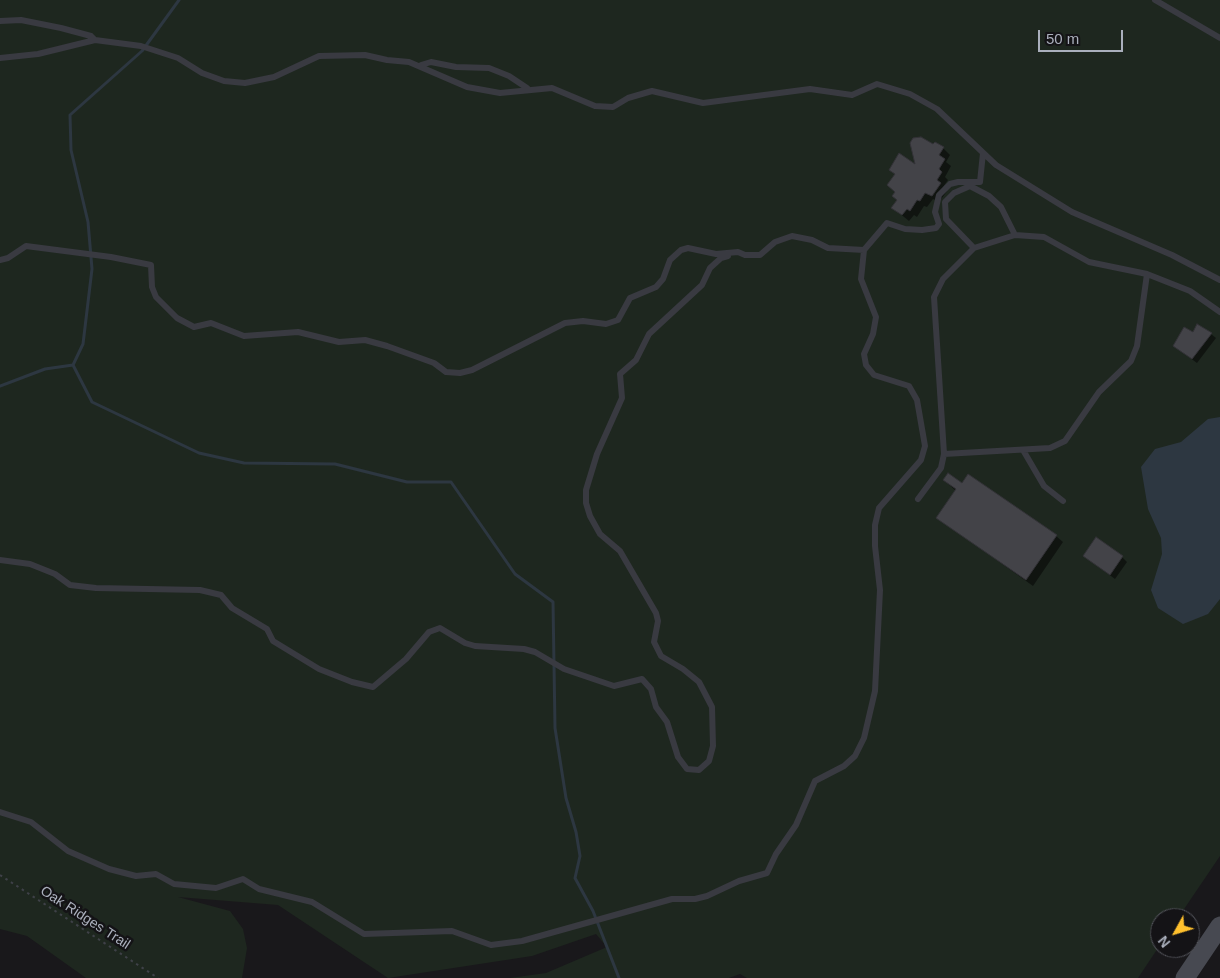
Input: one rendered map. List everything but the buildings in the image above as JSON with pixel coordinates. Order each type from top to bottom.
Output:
[{"type":"street","points":[[1185,978],[1220,926]]},
{"type":"lane","points":[[1155,0],[1220,38]]},
{"type":"lane","points":[[0,20],[21,20],[61,28],[85,34],[95,40]]},
{"type":"lane","points":[[0,58],[38,54],[95,40],[141,46],[178,58],[202,73],[224,81],[245,83],[274,77],[319,56],[365,55],[420,65],[467,87],[500,93],[552,88],[595,106],[613,107],[628,98],[652,91],[704,104],[810,89],[852,95],[877,84],[910,94],[937,109],[983,153],[1010,174],[1072,212],[1172,255],[1220,280]]},
{"type":"lane","points":[[420,65],[431,62],[456,67],[489,68],[509,76],[528,89]]},
{"type":"lane","points":[[0,812],[31,822],[68,851],[109,869],[136,876],[156,874],[174,884],[216,888],[243,879],[259,889],[312,902],[364,934],[452,931],[492,945],[522,941],[672,899],[695,899],[707,896],[739,881],[767,873],[776,854],[796,825],[815,780],[844,766],[855,756],[864,738],[875,691],[880,590],[875,525],[879,508],[921,460],[925,446],[917,400],[909,386],[874,376],[866,365],[864,354],[873,334],[876,317],[861,278],[864,250],[887,223],[905,229],[922,230],[936,228],[939,224],[935,212],[939,195],[950,184],[980,182],[983,153]]},
{"type":"lane","points":[[974,248],[946,219],[945,202],[954,193],[970,186],[989,196],[1001,207],[1015,235]]},
{"type":"lane","points":[[918,499],[941,468],[944,454],[934,296],[943,279],[974,248],[1015,235],[1044,237],[1089,262],[1147,274],[1190,291],[1220,312]]},
{"type":"lane","points":[[0,260],[8,258],[26,246],[111,257],[151,265],[152,286],[156,297],[177,318],[194,327],[212,323],[244,336],[298,332],[332,341],[365,340],[434,363],[446,372],[460,373],[472,370],[565,323],[606,324],[618,320],[630,298],[656,287],[663,278],[670,260],[681,250],[688,248],[716,254],[738,252],[745,256],[760,255],[775,242],[792,236],[812,240],[828,248],[864,250]]},
{"type":"lane","points":[[0,560],[30,564],[56,574],[70,585],[96,588],[200,590],[221,595],[232,608],[267,629],[272,641],[319,669],[372,687],[406,659],[429,632],[440,628],[465,643],[475,646],[524,649],[535,652],[564,669],[614,686],[642,680],[651,689],[656,707],[667,722],[678,757],[687,769],[699,770],[709,761],[714,746],[712,707],[699,682],[661,656],[654,642],[658,621],[656,613],[620,552],[600,534],[590,516],[586,503],[586,490],[597,454],[622,398],[620,374],[636,360],[649,334],[702,285],[710,268],[721,258],[738,252]]},
{"type":"lane","points":[[944,454],[1050,448],[1064,441],[1099,392],[1131,361],[1136,346],[1147,274]]},
{"type":"lane","points":[[1023,450],[1044,486],[1063,501]]},
{"type":"path","name":"Oak Ridges Trail","points":[[0,875],[158,978]]},
{"type":"shaded area","points":[[0,0],[1220,0],[1220,856],[1185,908],[1150,908],[1151,958],[1138,978],[747,978],[740,974],[729,978],[510,978],[546,973],[607,947],[596,934],[532,956],[388,978],[278,905],[178,897],[230,911],[243,929],[247,948],[242,978],[86,978],[27,936],[0,929]]},
{"type":"shaded area","points":[[1220,417],[1220,599],[1208,614],[1183,624],[1158,608],[1151,590],[1162,554],[1161,538],[1148,509],[1141,467],[1155,449],[1181,442],[1208,419]]},
{"type":"waterway","points":[[73,365],[83,344],[92,269],[88,222],[71,150],[70,115],[142,51],[179,0]]},
{"type":"waterway","points":[[73,365],[92,402],[199,453],[244,463],[335,464],[407,482],[451,482],[515,574],[553,602],[555,728],[566,798],[576,832],[580,856],[575,878],[593,911],[619,978]]},
{"type":"waterway","points":[[0,386],[45,369],[73,365]]}]
